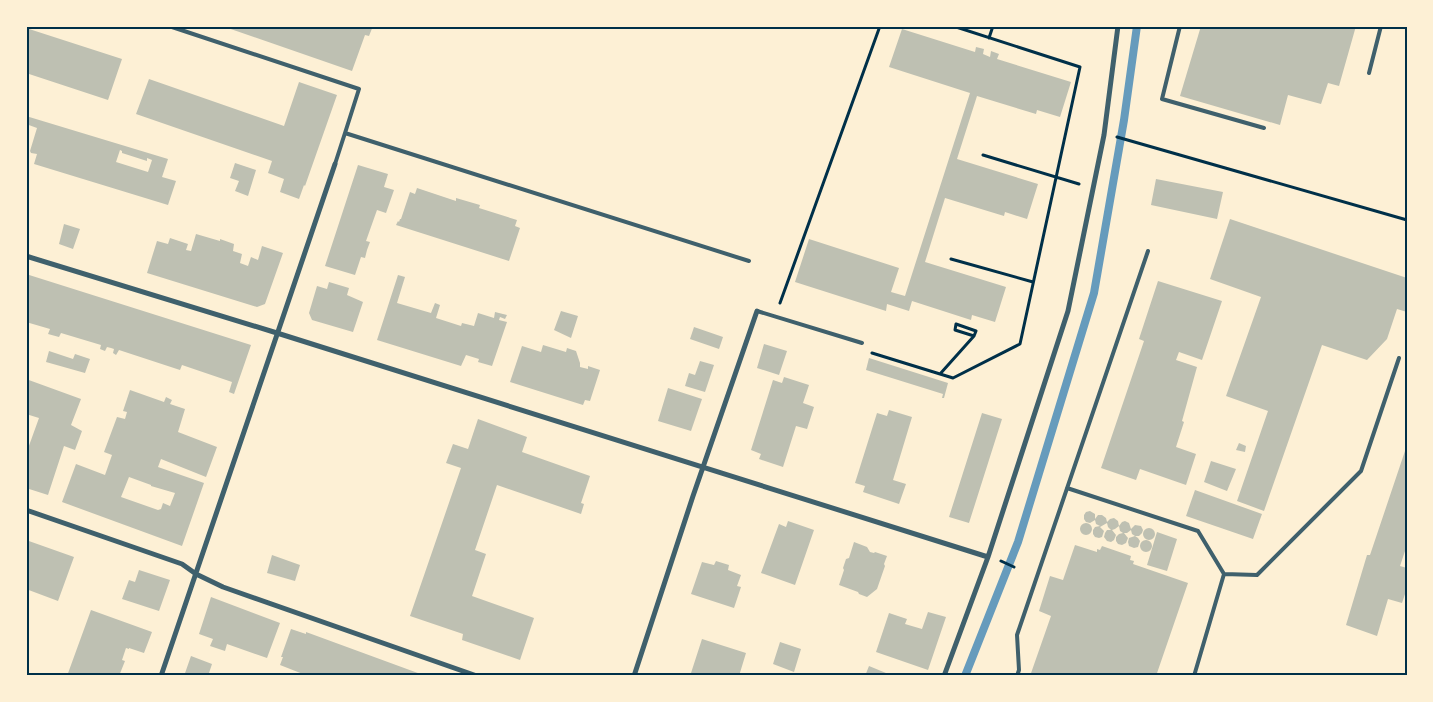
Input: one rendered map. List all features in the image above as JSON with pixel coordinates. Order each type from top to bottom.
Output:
[{"type":"street","points":[[944,676],[988,557],[1068,311],[1104,135],[1118,26]]},
{"type":"street","points":[[161,676],[335,164]]},
{"type":"street","points":[[26,256],[277,332],[988,557]]},
{"type":"street","points":[[634,676],[703,466],[757,311]]},
{"type":"street","points":[[26,510],[182,564],[196,574],[223,587],[477,676]]},
{"type":"lane","points":[[169,26],[359,89],[335,164]]},
{"type":"lane","points":[[1180,26],[1162,99],[1264,128]]},
{"type":"lane","points":[[1369,73],[1381,26]]},
{"type":"lane","points":[[345,133],[750,261]]},
{"type":"lane","points":[[1017,676],[1019,670],[1017,635],[1148,251]]},
{"type":"lane","points":[[757,311],[862,343]]},
{"type":"lane","points":[[1224,574],[1257,575],[1361,470],[1399,358]]},
{"type":"lane","points":[[1067,488],[1198,531],[1224,574],[1194,676]]},
{"type":"path","points":[[786,287],[880,26]]},
{"type":"path","points":[[871,352],[953,378],[1020,344],[1080,67],[953,26]]},
{"type":"path","points":[[989,38],[993,26]]},
{"type":"path","points":[[1117,137],[1407,220]]},
{"type":"path","points":[[984,155],[1094,188]]},
{"type":"path","points":[[951,259],[1033,282]]},
{"type":"path","points":[[940,374],[974,336],[976,330],[956,324],[955,330],[974,336]]},
{"type":"path","points":[[1004,563],[1014,567]]},
{"type":"building","points":[[222,26],[373,26],[369,36],[365,35],[352,71]]},
{"type":"building","points":[[1201,26],[1356,26],[1339,86],[1328,83],[1321,104],[1288,95],[1280,125],[1180,96]]},
{"type":"building","points":[[26,28],[122,59],[108,100],[26,73]]},
{"type":"building","points":[[902,29],[975,52],[976,47],[984,49],[983,54],[990,57],[991,51],[999,54],[997,59],[1071,82],[1060,117],[1037,110],[1036,114],[977,96],[957,159],[1038,184],[1027,219],[1005,212],[1004,216],[945,198],[925,262],[1006,287],[995,322],[972,315],[971,320],[912,301],[909,311],[887,304],[886,311],[795,282],[809,239],[899,268],[891,292],[905,296],[970,93],[889,67]]},
{"type":"building","points":[[149,79],[284,126],[299,82],[337,95],[299,199],[280,192],[284,179],[268,173],[272,161],[136,114]]},
{"type":"building","points":[[26,116],[168,159],[162,177],[176,181],[168,205],[34,164],[37,154],[30,151],[37,128],[26,124]],"holes":[[[120,150],[122,153],[147,161],[147,158],[152,160],[148,172],[116,162]]]},
{"type":"building","points":[[235,163],[256,170],[248,196],[235,191],[239,181],[230,178]]},
{"type":"building","points":[[358,165],[388,174],[384,187],[394,190],[386,213],[377,210],[366,241],[370,242],[365,258],[361,257],[355,275],[325,266]]},
{"type":"building","points":[[1156,179],[1223,192],[1217,219],[1151,205]]},
{"type":"building","points":[[417,188],[456,201],[456,198],[480,205],[479,208],[517,220],[515,226],[520,228],[509,261],[396,225],[401,219],[410,192],[415,194]]},
{"type":"building","points":[[1230,219],[1407,278],[1407,312],[1397,309],[1387,339],[1367,360],[1322,345],[1264,511],[1237,501],[1268,411],[1226,396],[1261,297],[1210,279]]},
{"type":"building","points":[[64,224],[80,229],[73,249],[59,244]]},
{"type":"building","points":[[196,234],[234,244],[233,251],[242,254],[240,263],[248,266],[251,257],[258,260],[262,246],[283,253],[265,304],[257,307],[147,273],[157,241],[168,244],[170,238],[188,244],[186,250],[191,251]]},
{"type":"building","points":[[26,274],[251,345],[234,394],[229,392],[232,382],[182,365],[180,370],[119,350],[116,355],[113,353],[114,349],[107,347],[105,351],[100,349],[101,345],[61,333],[59,337],[48,334],[50,329],[26,322]]},
{"type":"building","points":[[398,275],[405,277],[397,303],[431,313],[435,303],[440,305],[436,318],[461,326],[462,323],[474,326],[478,313],[494,318],[495,312],[507,315],[505,319],[500,317],[499,320],[507,322],[492,366],[478,362],[479,359],[466,355],[461,366],[377,340]]},
{"type":"building","points":[[1158,281],[1222,301],[1202,360],[1179,352],[1176,360],[1197,367],[1176,447],[1196,454],[1186,485],[1140,469],[1136,480],[1101,468],[1144,341],[1139,339]]},
{"type":"building","points":[[329,282],[349,288],[347,295],[363,302],[353,332],[312,320],[309,313],[317,286],[327,289]]},
{"type":"building","points":[[561,311],[578,316],[571,338],[554,330]]},
{"type":"building","points":[[694,327],[723,337],[719,349],[690,339]]},
{"type":"building","points":[[764,344],[787,351],[779,375],[757,368]]},
{"type":"building","points":[[543,345],[566,352],[567,348],[576,351],[580,367],[588,369],[588,366],[600,370],[590,401],[585,400],[583,405],[510,382],[522,346],[541,352]]},
{"type":"building","points":[[49,351],[73,359],[75,354],[90,359],[85,373],[46,362]]},
{"type":"building","points":[[869,358],[948,383],[944,398],[942,398],[943,394],[866,370]]},
{"type":"building","points":[[700,361],[714,365],[705,392],[685,386],[689,373],[695,375]]},
{"type":"building","points":[[784,377],[809,385],[803,403],[814,407],[807,429],[796,426],[783,467],[759,459],[761,454],[751,450],[773,380],[782,383]]},
{"type":"building","points":[[26,379],[81,399],[71,425],[82,431],[75,450],[64,446],[48,495],[26,488],[26,454],[39,418],[26,414]]},
{"type":"building","points":[[668,388],[702,399],[691,431],[658,421]]},
{"type":"building","points":[[130,390],[164,402],[166,397],[172,400],[170,404],[185,409],[178,432],[217,447],[206,477],[161,459],[158,467],[204,483],[182,546],[62,502],[76,464],[105,475],[112,455],[104,452],[117,417],[125,419],[127,412],[123,411]],"holes":[[[129,477],[175,493],[170,506],[163,503],[161,509],[158,510],[121,497]]]},
{"type":"building","points":[[889,410],[912,417],[893,480],[906,484],[899,504],[863,492],[865,486],[855,483],[877,413],[887,416]]},
{"type":"building","points":[[982,413],[1002,419],[969,523],[949,517]]},
{"type":"building","points":[[478,419],[527,437],[522,452],[590,476],[581,503],[584,504],[581,514],[497,485],[475,550],[486,554],[472,596],[534,618],[520,660],[462,640],[463,634],[410,616],[461,468],[446,463],[453,444],[468,449]]},
{"type":"building","points":[[1239,443],[1246,446],[1245,452],[1236,450]]},
{"type":"building","points":[[1407,445],[1407,545],[1400,566],[1407,568],[1407,588],[1402,603],[1388,599],[1377,636],[1346,625],[1367,555],[1370,555]]},
{"type":"building","points":[[1211,461],[1236,469],[1227,491],[1204,482]]},
{"type":"building","points":[[1195,490],[1262,514],[1253,539],[1186,516]]},
{"type":"building","points":[[1090,511],[1095,514],[1095,519],[1098,515],[1102,515],[1106,518],[1107,522],[1114,518],[1118,521],[1119,526],[1112,530],[1116,535],[1114,540],[1111,542],[1107,541],[1104,537],[1107,530],[1111,530],[1107,523],[1100,527],[1104,531],[1102,537],[1095,537],[1093,530],[1095,527],[1100,526],[1096,524],[1095,520],[1090,523],[1084,519],[1086,512]]},
{"type":"building","points":[[788,521],[814,530],[795,585],[761,573],[779,524],[786,527]]},
{"type":"building","points":[[1125,521],[1129,523],[1131,529],[1135,525],[1141,526],[1143,530],[1139,536],[1132,534],[1131,530],[1124,533],[1128,538],[1126,543],[1122,545],[1116,541],[1116,537],[1123,533],[1120,531],[1119,526]]},
{"type":"building","points":[[1086,523],[1092,529],[1086,535],[1080,529]]},
{"type":"building","points":[[1147,528],[1151,528],[1155,534],[1151,540],[1147,540],[1143,536],[1143,532]]},
{"type":"building","points":[[1157,532],[1177,539],[1167,571],[1147,565]]},
{"type":"building","points":[[1135,536],[1140,541],[1138,547],[1134,548],[1129,546],[1128,542],[1129,538]]},
{"type":"building","points":[[26,540],[74,557],[58,601],[26,589]]},
{"type":"building","points":[[1144,540],[1148,540],[1152,546],[1148,552],[1144,552],[1140,548],[1140,544]]},
{"type":"building","points":[[854,542],[867,547],[870,552],[887,556],[877,589],[867,597],[839,585],[846,559],[849,558]]},
{"type":"building","points":[[1075,545],[1097,552],[1097,549],[1100,550],[1102,546],[1131,556],[1130,560],[1134,561],[1133,564],[1188,583],[1156,676],[1030,676],[1051,616],[1039,611],[1050,576],[1063,580]]},
{"type":"building","points":[[272,555],[300,565],[295,581],[267,573]]},
{"type":"building","points":[[716,561],[729,565],[728,570],[741,575],[737,586],[741,587],[734,608],[691,594],[702,562],[714,565]]},
{"type":"building","points":[[139,570],[170,580],[159,611],[122,599],[129,580],[135,582]]},
{"type":"building","points":[[211,597],[280,623],[267,658],[227,644],[225,651],[210,646],[213,639],[199,634]]},
{"type":"building","points":[[91,610],[152,632],[144,653],[126,648],[122,660],[125,661],[119,676],[67,676]]},
{"type":"building","points":[[928,612],[946,617],[928,670],[876,652],[889,613],[907,619],[905,624],[922,629]]},
{"type":"building","points":[[291,629],[306,634],[306,632],[426,676],[308,676],[280,665]]},
{"type":"building","points":[[702,639],[746,653],[739,676],[700,676],[691,673]]},
{"type":"building","points":[[780,642],[801,649],[794,672],[773,664]]},
{"type":"building","points":[[191,656],[212,664],[209,673],[215,676],[184,676]]},
{"type":"building","points":[[869,666],[886,673],[893,676],[865,676]]},
{"type":"waterway","points":[[965,676],[1018,542],[1094,293],[1124,120],[1137,26]]}]
